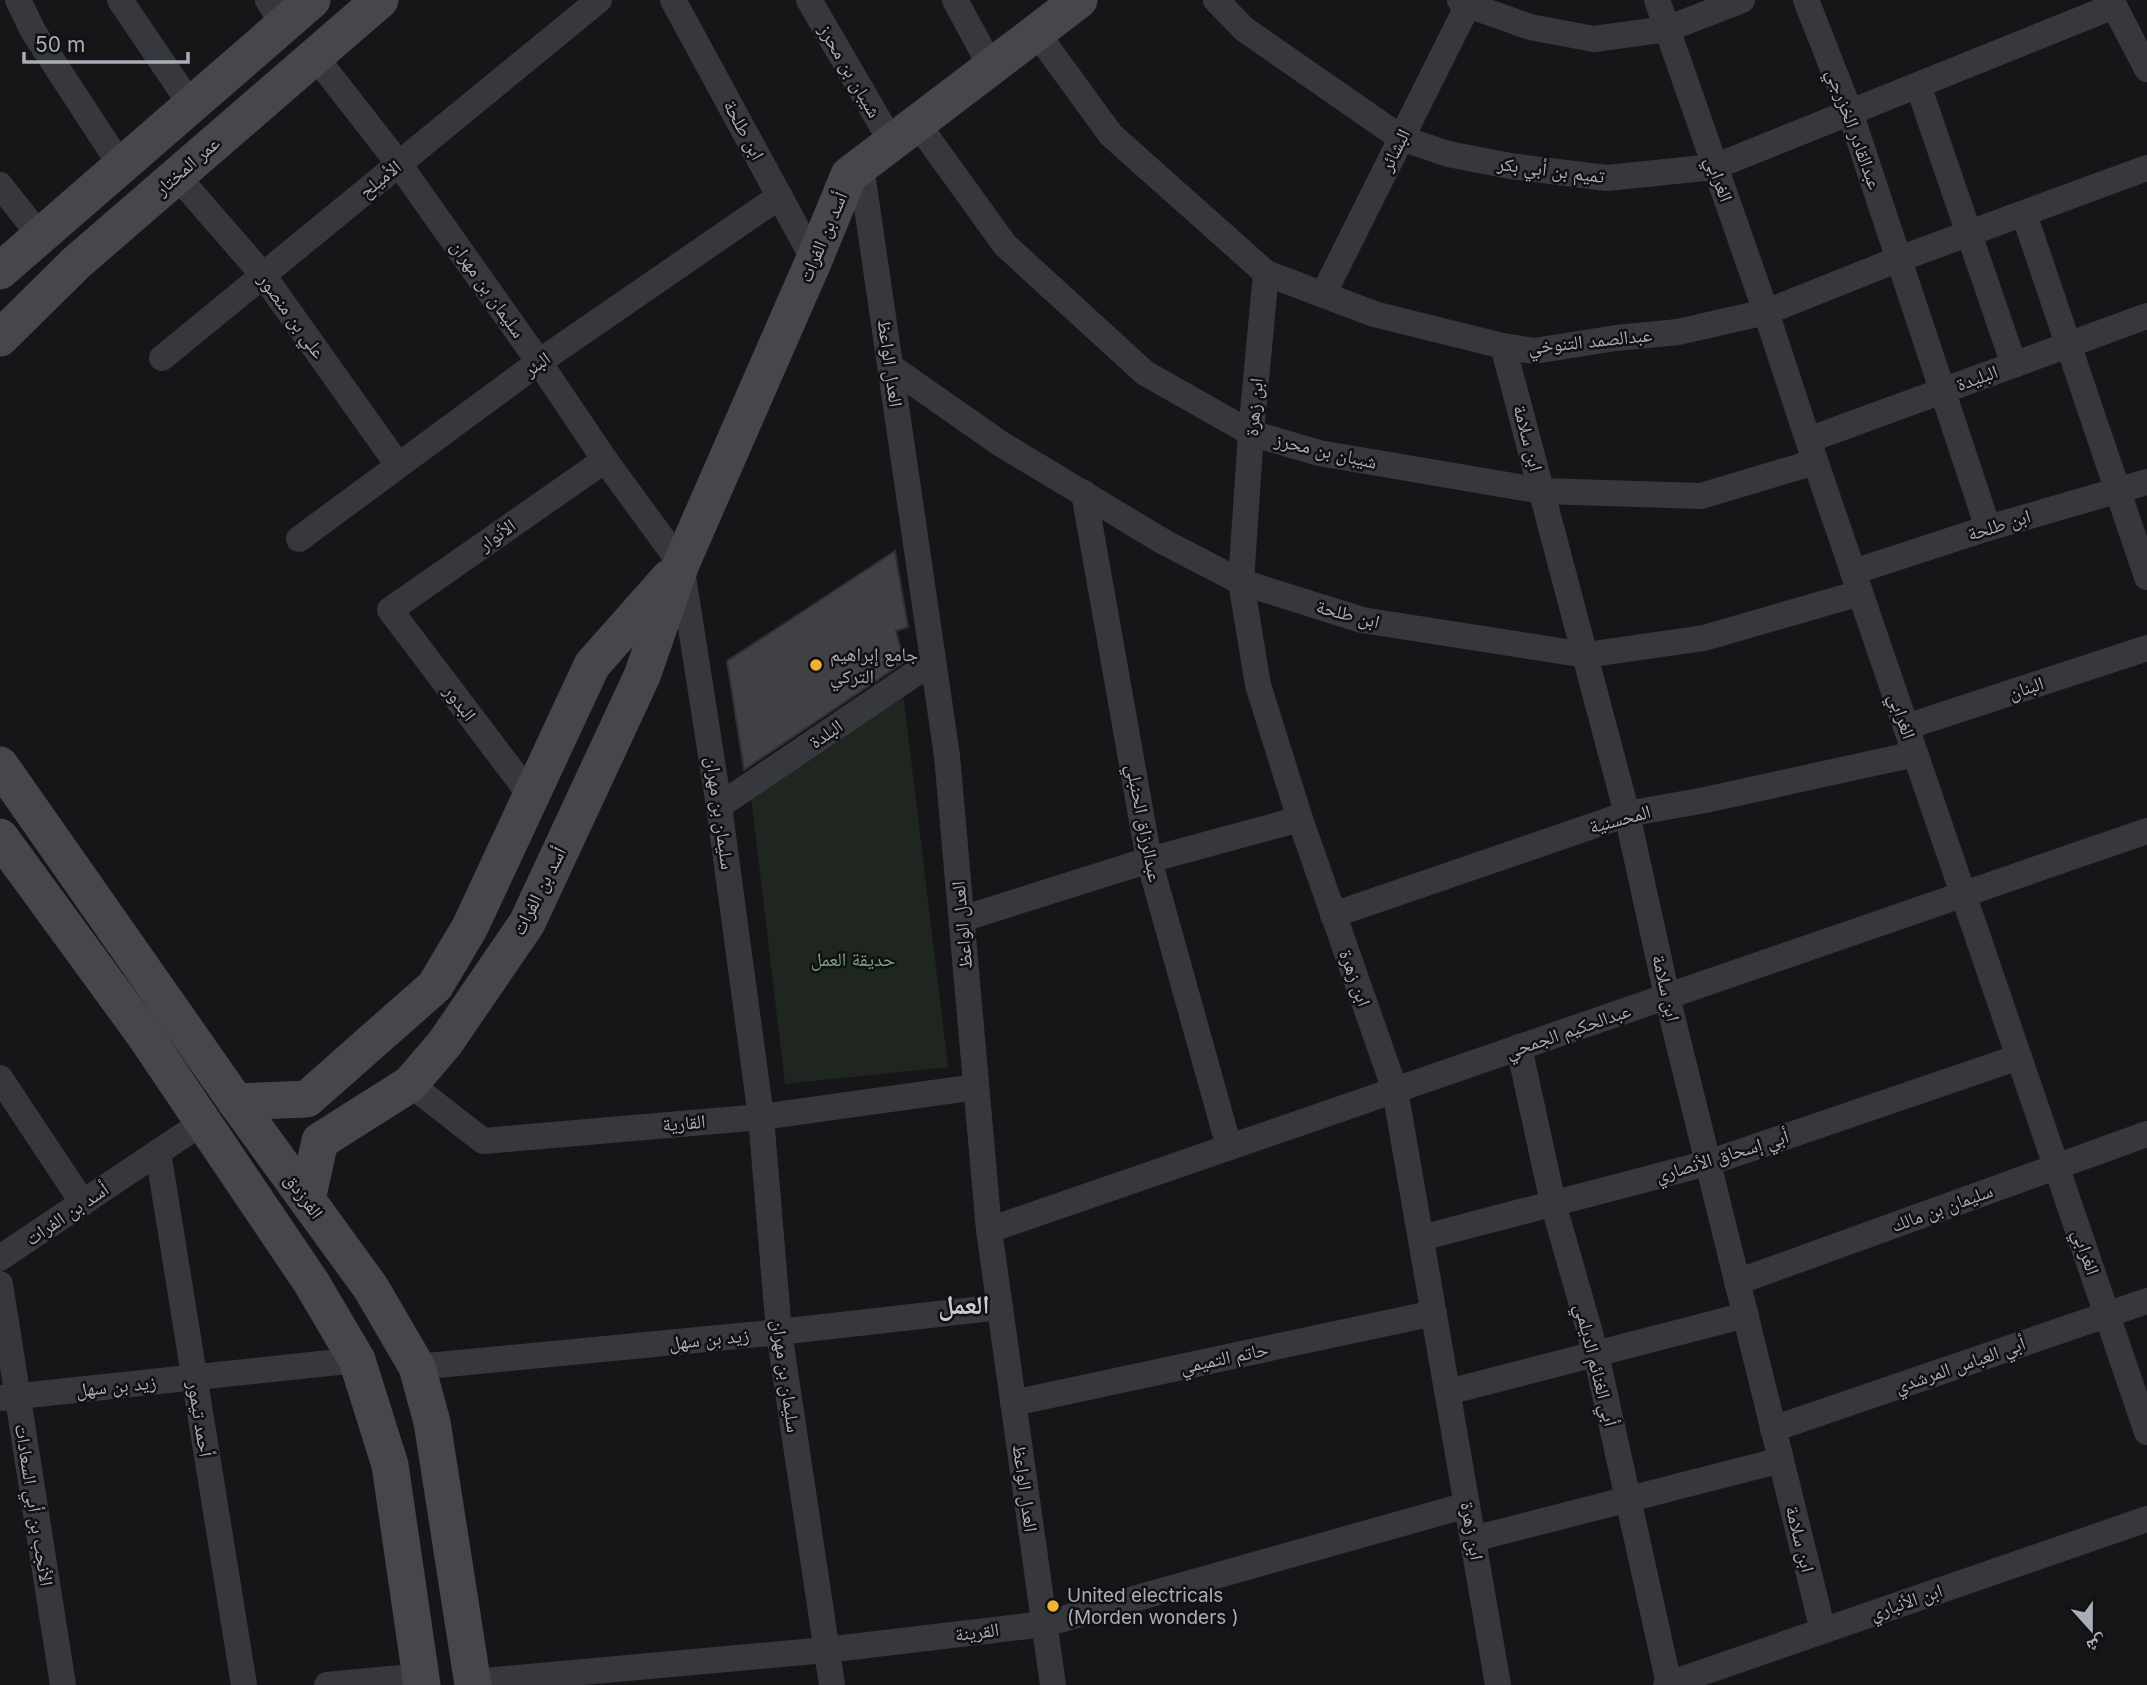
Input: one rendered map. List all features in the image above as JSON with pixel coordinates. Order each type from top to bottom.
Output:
[{"type":"street","points":[[18,0],[33,32],[121,166]]},
{"type":"street","points":[[120,0],[191,105]]},
{"type":"street","points":[[0,271],[191,105],[276,13],[312,0]]},
{"type":"street","name":"عمر المختار","points":[[0,338],[76,263],[380,0]]},
{"type":"street","name":"الأميلح","points":[[162,358],[599,0]]},
{"type":"street","name":"ابن طلحة","points":[[673,0],[814,260]]},
{"type":"street","name":"شيبان بن محرز","points":[[809,0],[904,132],[1004,245],[1145,373],[1251,433],[1319,453],[1542,491],[1701,496],[1811,451]]},
{"type":"street","points":[[955,0],[990,65]]},
{"type":"street","name":"أسد بن الفرات","points":[[307,1200],[320,1141],[410,1084],[444,1042],[527,923],[642,676],[681,564],[849,174],[1079,0]]},
{"type":"street","name":"تميم بن أبي بكر","points":[[1216,0],[1244,29],[1401,138],[1460,157],[1606,178],[1714,167],[2112,3]]},
{"type":"street","name":"الغرابي","points":[[1657,0],[1766,312],[1811,451],[2147,1432]]},
{"type":"street","points":[[1464,3],[1530,27],[1594,39],[1667,29],[1742,0]]},
{"type":"street","name":"عبدالقادر الخزرجي","points":[[1806,0],[1850,112],[1988,528]]},
{"type":"street","name":"البشائر","points":[[1323,295],[1464,3]]},
{"type":"street","points":[[2112,3],[2147,69]]},
{"type":"street","name":"عبدالصمد التنوخي","points":[[1036,32],[1111,135],[1266,273],[1374,314],[1503,346],[1534,351],[1616,338],[1678,332],[1766,312],[1899,259],[2147,168]]},
{"type":"street","name":"سليمان بن مهران","points":[[314,55],[399,164],[605,460],[681,564],[719,806],[761,1117],[779,1332],[832,1685]]},
{"type":"street","points":[[1918,85],[2014,365]]},
{"type":"street","name":"العدل الواعظ","points":[[861,166],[947,756],[989,1230],[1053,1685]]},
{"type":"street","name":"علي بن منصور","points":[[177,176],[263,275],[398,465]]},
{"type":"street","points":[[0,185],[40,236]]},
{"type":"street","name":"البئر","points":[[299,538],[539,362],[780,196]]},
{"type":"street","points":[[2024,214],[2147,577]]},
{"type":"street","name":"ابن زهرة","points":[[1266,273],[1241,582],[1258,685],[1300,819],[1395,1090],[1498,1685]]},
{"type":"street","name":"البليدة","points":[[1811,451],[1941,391],[2147,316]]},
{"type":"street","name":"ابن سلامة","points":[[1503,346],[1627,814],[1667,996],[1823,1631]]},
{"type":"street","name":"ابن طلحة","points":[[891,367],[1001,444],[1164,542],[1241,582],[1362,620],[1586,655],[1704,638],[1856,582],[1988,528],[2147,482]]},
{"type":"street","name":"الأنوار","points":[[390,610],[605,460]]},
{"type":"street","name":"عبدالرزاق الحنبلي","points":[[1084,493],[1149,860],[1228,1147]]},
{"type":"street","name":"أسد بن الفرات","points":[[236,1102],[307,1099],[435,986],[470,927],[592,664],[681,564]]},
{"type":"street","name":"البدور","points":[[390,610],[531,796]]},
{"type":"street","name":"البنان","points":[[1906,727],[2147,648]]},
{"type":"street","name":"البلدة","points":[[719,806],[932,662]]},
{"type":"street","name":"المحسنية","points":[[1333,915],[1627,814],[1705,800],[1915,754]]},
{"type":"street","name":"الفرزدق","points":[[0,765],[236,1102],[371,1287],[417,1367],[432,1422],[472,1683]]},
{"type":"street","points":[[962,919],[1149,860],[1300,819]]},
{"type":"street","name":"عبدالحكيم الجمحي","points":[[989,1230],[2147,831]]},
{"type":"street","points":[[0,836],[203,1122],[311,1282],[356,1360],[390,1465],[422,1680],[327,1685]]},
{"type":"street","name":"أبي الغنائم الديلمي","points":[[1519,1047],[1553,1203],[1595,1354],[1629,1499],[1668,1684]]},
{"type":"street","name":"أبي إسحاق الأنصاري","points":[[1421,1238],[1708,1163],[2019,1056]]},
{"type":"street","name":"القارية","points":[[410,1084],[483,1140],[761,1117],[976,1087]]},
{"type":"street","points":[[4,1093],[83,1203]]},
{"type":"street","name":"أسد بن الفرات","points":[[0,1258],[203,1122]]},
{"type":"street","name":"سليمان بن مالك","points":[[1737,1282],[2147,1135]]},
{"type":"street","name":"أحمد تيمور","points":[[158,1152],[244,1685]]},
{"type":"street","name":"الأنجب بن أبي السعادات","points":[[0,1284],[8,1397],[63,1685]]},
{"type":"street","name":"أبي العباس المرشدي","points":[[1773,1429],[2147,1301]]},
{"type":"street","name":"زيد بن سهل","points":[[417,1367],[779,1332],[1000,1307]]},
{"type":"street","name":"حاتم التميمي","points":[[1013,1403],[1434,1313]]},
{"type":"street","points":[[1448,1392],[1745,1315]]},
{"type":"street","name":"زيد بن سهل","points":[[8,1397],[356,1360]]},
{"type":"street","points":[[1473,1539],[1781,1460]]},
{"type":"street","name":"القرينة","points":[[472,1683],[826,1650],[1045,1624],[1467,1505]]},
{"type":"street","name":"ابن الأنباري","points":[[1668,1684],[2147,1519]]},
{"type":"green space","name":"حديقة العمل","points":[[903,692],[948,1067],[785,1084],[751,797]]},
{"type":"building","name":"جامع إبراهيم التركي","points":[[895,551],[908,627],[896,631],[904,662],[744,770],[727,661]]},
{"type":"place","name":"جامع إبراهيم التركي","points":[[816,665]]},
{"type":"place","name":"United electricals (Morden wonders )","points":[[1053,1606]]},
{"type":"district","name":"العمل","points":[[964,1304]]}]
